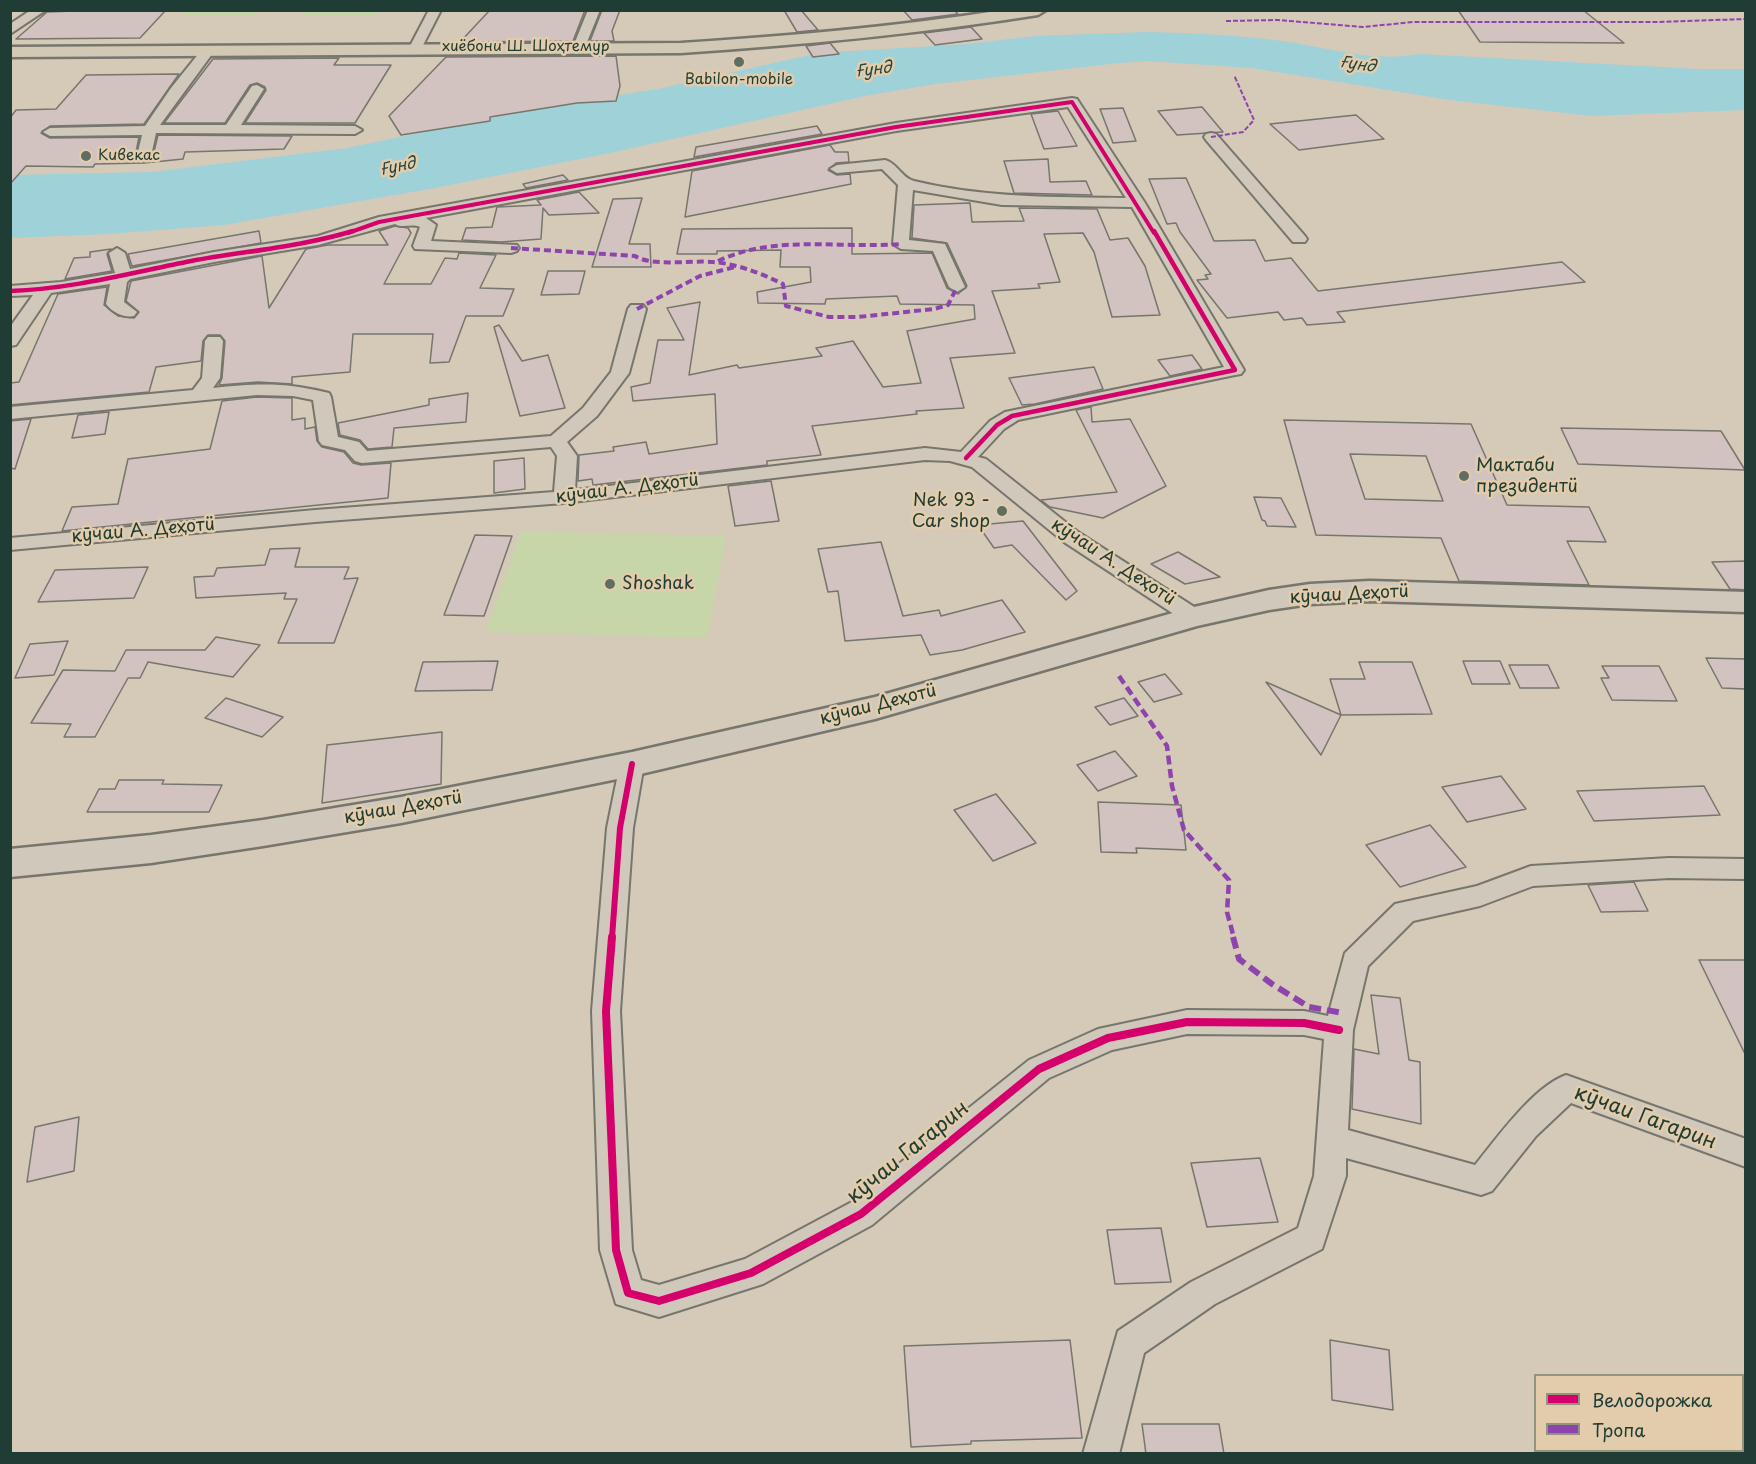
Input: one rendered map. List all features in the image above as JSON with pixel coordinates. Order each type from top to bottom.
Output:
[{"type":"main road","name":"хиёбони Ш. Шоҳтемур","points":[[10,52],[681,48],[784,41],[943,25],[1038,10]]},
{"type":"main road","name":"кӯчаи Деҳотӣ","points":[[10,863],[140,850],[263,833],[401,810],[632,764],[875,708],[1194,617],[1269,600],[1310,594],[1370,591],[1746,602]]},
{"type":"street","points":[[10,30],[40,10]]},
{"type":"street","points":[[415,48],[435,10]]},
{"type":"street","points":[[579,47],[594,10]]},
{"type":"street","points":[[144,156],[150,129],[176,91],[209,50]]},
{"type":"street","points":[[231,129],[257,89]]},
{"type":"street","points":[[10,291],[44,291],[212,257],[353,233],[379,222],[896,127],[1072,102],[1137,202],[1235,370],[1067,402],[1012,416],[997,425],[966,458]]},
{"type":"street","points":[[50,132],[136,132],[150,129],[355,130]]},
{"type":"street","points":[[1212,137],[1299,239]]},
{"type":"street","points":[[837,170],[885,164],[906,184],[1002,200],[1137,202]]},
{"type":"street","points":[[906,184],[901,244],[939,247],[957,287]]},
{"type":"street","points":[[379,222],[418,220],[428,225],[421,246],[511,248]]},
{"type":"street","points":[[117,253],[124,276]]},
{"type":"street","points":[[124,276],[119,281],[115,304],[128,312]]},
{"type":"street","points":[[10,341],[44,291]]},
{"type":"street","points":[[10,413],[201,392],[293,390],[322,397],[328,441],[352,446],[362,457],[556,441],[590,412],[620,373],[637,309]]},
{"type":"street","points":[[201,392],[211,378],[214,341]]},
{"type":"street","points":[[556,441],[567,456],[564,497]]},
{"type":"street","name":"кӯчаи А. Деҳотӣ","points":[[10,543],[564,497],[925,454],[951,455],[979,463],[1071,537],[1194,617]]},
{"type":"street","name":"кӯчаи Гагарин","points":[[632,764],[621,828],[606,1011],[616,1250],[627,1293],[659,1301],[761,1268],[861,1214],[1039,1069],[1108,1038],[1187,1022],[1304,1023],[1339,1030]]},
{"type":"street","points":[[1101,1454],[1130,1343],[1203,1293],[1311,1238],[1330,1176],[1339,1030],[1355,961],[1405,912],[1480,897],[1531,876],[1669,868],[1746,869]]},
{"type":"street","name":"кӯчаи Гагарин","points":[[1332,1140],[1481,1181],[1525,1126],[1566,1088],[1746,1153]]},
{"type":"green space","points":[[194,10],[258,11],[253,16],[178,16]]},
{"type":"green space","points":[[307,11],[374,11],[378,15],[304,15]]},
{"type":"green space","name":"Shoshak","points":[[521,531],[726,536],[707,638],[486,632]]},
{"type":"water","name":"Ғунд","points":[[1148,32],[1265,39],[1385,57],[1419,54],[1698,69],[1745,69],[1745,110],[1592,116],[1450,100],[1252,68],[1147,61],[1119,63],[935,84],[865,96],[610,153],[435,188],[224,225],[108,234],[11,238],[10,175],[152,172],[347,148],[560,104],[658,89],[819,53],[968,44],[1034,36]]},
{"type":"building","points":[[166,10],[140,38],[16,39],[47,12]]},
{"type":"building","points":[[490,10],[585,10],[573,41],[460,42]]},
{"type":"building","points":[[602,10],[620,10],[612,31],[614,41],[590,41]]},
{"type":"building","points":[[784,10],[801,10],[818,30],[797,32]]},
{"type":"building","points":[[903,10],[954,10],[958,14],[912,20]]},
{"type":"building","points":[[1458,10],[1583,10],[1624,43],[1480,42]]},
{"type":"building","points":[[971,27],[982,39],[935,45],[924,33]]},
{"type":"building","points":[[830,43],[839,54],[813,57],[806,46]]},
{"type":"building","points":[[616,56],[620,86],[616,101],[577,103],[490,117],[490,121],[401,135],[389,116],[446,57]]},
{"type":"building","points":[[339,58],[334,65],[391,65],[355,123],[245,123],[266,90],[257,83],[250,85],[225,123],[164,123],[213,59]]},
{"type":"building","points":[[179,74],[144,124],[50,126],[41,133],[50,138],[139,137],[135,157],[143,162],[153,156],[158,135],[292,136],[284,149],[185,152],[183,159],[144,163],[95,164],[93,167],[26,166],[10,184],[10,118],[16,110],[56,109],[86,75]]},
{"type":"building","points":[[1202,107],[1223,132],[1177,135],[1158,111]]},
{"type":"building","points":[[1123,108],[1136,141],[1113,143],[1100,109]]},
{"type":"building","points":[[1058,111],[1077,146],[1044,149],[1031,114]]},
{"type":"building","points":[[1356,115],[1384,139],[1299,150],[1270,124]]},
{"type":"building","points":[[817,126],[822,134],[694,157],[696,147]]},
{"type":"building","points":[[830,145],[835,152],[848,152],[849,162],[836,163],[828,170],[837,175],[850,174],[851,184],[685,217],[692,171]]},
{"type":"building","points":[[1048,159],[1050,182],[1086,181],[1092,195],[1014,193],[1004,161]]},
{"type":"building","points":[[563,175],[568,180],[526,188],[523,184]]},
{"type":"building","points":[[1186,178],[1214,241],[1255,240],[1265,261],[1291,258],[1318,291],[1562,262],[1585,282],[1337,312],[1345,322],[1307,325],[1302,318],[1284,320],[1278,312],[1227,318],[1197,280],[1208,279],[1205,275],[1211,274],[1176,223],[1167,224],[1149,179]]},
{"type":"building","points":[[579,192],[599,213],[549,215],[543,208],[541,239],[501,242],[462,240],[466,228],[492,227],[497,207],[541,205],[537,200]]},
{"type":"building","points":[[642,198],[629,244],[650,244],[651,267],[592,267],[613,199]]},
{"type":"building","points":[[970,203],[972,222],[1024,221],[1019,208],[1097,209],[1110,240],[1128,238],[1145,266],[1160,315],[1112,317],[1094,252],[1083,233],[1044,234],[1060,282],[1038,284],[1040,288],[992,291],[1015,353],[950,358],[964,408],[916,411],[917,414],[812,426],[821,455],[767,461],[767,465],[593,485],[592,479],[578,481],[579,455],[614,451],[613,447],[646,442],[649,454],[717,444],[715,394],[633,401],[631,387],[650,383],[658,340],[684,340],[667,308],[700,302],[689,375],[737,365],[739,368],[822,356],[816,348],[853,341],[883,387],[921,383],[907,331],[975,319],[974,305],[900,304],[897,296],[826,299],[825,304],[758,303],[757,292],[811,282],[810,267],[780,267],[781,250],[677,254],[682,229],[852,228],[852,254],[932,253],[947,288],[958,294],[967,286],[947,243],[912,238],[914,205]]},
{"type":"building","points":[[395,226],[408,228],[411,233],[384,284],[431,284],[445,258],[457,259],[459,253],[496,255],[480,288],[514,289],[503,316],[466,316],[449,362],[430,363],[433,334],[353,334],[350,372],[292,377],[292,384],[258,382],[219,385],[222,378],[225,341],[220,335],[208,335],[203,341],[201,361],[156,367],[149,392],[10,405],[10,383],[19,382],[58,294],[107,287],[104,305],[118,316],[134,318],[139,312],[126,301],[131,281],[262,256],[269,308],[306,249],[328,245],[388,245],[379,231]]},
{"type":"building","points":[[259,231],[261,243],[132,266],[128,254]]},
{"type":"building","points":[[111,249],[107,254],[112,271],[65,279],[74,258],[90,257],[90,252]]},
{"type":"building","points":[[548,271],[585,271],[579,294],[541,295]]},
{"type":"building","points":[[499,325],[522,361],[548,355],[565,408],[520,416],[494,327]]},
{"type":"building","points":[[1192,355],[1202,369],[1170,376],[1158,360]]},
{"type":"building","points":[[1094,367],[1103,389],[1035,404],[1022,405],[1009,378]]},
{"type":"building","points":[[468,393],[466,422],[394,428],[392,447],[368,449],[360,440],[340,435],[338,423],[429,405],[429,399]]},
{"type":"building","points":[[257,397],[292,398],[292,420],[305,418],[305,429],[315,427],[317,441],[322,447],[344,452],[353,463],[361,465],[391,463],[388,498],[62,531],[72,507],[118,504],[128,459],[210,449],[222,401]]},
{"type":"building","points":[[1091,407],[1092,422],[1130,419],[1166,486],[1103,518],[1050,507],[1041,500],[1117,492],[1076,410]]},
{"type":"building","points":[[109,412],[105,434],[72,438],[78,415]]},
{"type":"building","points":[[31,419],[15,469],[10,468],[10,421]]},
{"type":"building","name":"Мактаби президентӣ","points":[[1284,420],[1471,424],[1507,505],[1589,507],[1606,542],[1567,541],[1589,585],[1459,581],[1441,538],[1316,535]],"holes":[[[1350,454],[1426,456],[1443,501],[1365,499]]]},
{"type":"building","points":[[1561,428],[1721,431],[1745,470],[1578,464]]},
{"type":"building","points":[[524,458],[525,489],[494,493],[494,461]]},
{"type":"building","points":[[771,481],[779,521],[735,526],[728,486]]},
{"type":"building","points":[[1254,497],[1281,498],[1296,527],[1267,526],[1262,520]]},
{"type":"building","points":[[1023,521],[1077,591],[1066,600],[1012,545],[994,548],[978,525]]},
{"type":"building","points":[[475,535],[512,536],[484,616],[444,615]]},
{"type":"building","points":[[881,542],[903,616],[939,610],[941,616],[1002,600],[1025,632],[962,650],[930,655],[921,635],[845,641],[838,591],[828,592],[818,549]]},
{"type":"building","points":[[300,548],[295,567],[349,567],[344,579],[358,578],[334,643],[278,643],[297,599],[284,599],[286,593],[196,598],[194,577],[214,576],[217,568],[265,565],[270,549]]},
{"type":"building","points":[[1178,552],[1220,577],[1185,584],[1151,564]]},
{"type":"building","points":[[1746,561],[1746,590],[1730,589],[1712,562]]},
{"type":"building","points":[[148,567],[134,598],[38,602],[55,570]]},
{"type":"building","points":[[216,637],[260,645],[233,677],[148,662],[140,678],[128,678],[95,737],[64,737],[71,724],[31,723],[63,670],[115,671],[126,650],[205,650]]},
{"type":"building","points":[[68,641],[54,675],[15,678],[30,644]]},
{"type":"building","points":[[1706,658],[1746,659],[1746,689],[1722,688]]},
{"type":"building","points":[[498,661],[492,690],[415,691],[423,662]]},
{"type":"building","points":[[1463,661],[1500,661],[1510,684],[1472,684]]},
{"type":"building","points":[[1359,662],[1412,662],[1432,714],[1341,715],[1330,679],[1365,679]]},
{"type":"building","points":[[1509,665],[1548,665],[1559,688],[1520,688]]},
{"type":"building","points":[[1602,666],[1659,666],[1677,701],[1612,700],[1601,678],[1609,678]]},
{"type":"building","points":[[1165,674],[1182,694],[1154,702],[1138,682]]},
{"type":"building","points":[[1266,682],[1341,715],[1321,755]]},
{"type":"building","points":[[226,698],[283,717],[262,737],[205,718]]},
{"type":"building","points":[[1124,698],[1138,716],[1110,725],[1095,707]]},
{"type":"building","points":[[442,732],[441,784],[322,803],[327,745]]},
{"type":"building","points":[[1115,751],[1137,776],[1098,791],[1077,765]]},
{"type":"building","points":[[1501,776],[1526,809],[1467,822],[1442,787]]},
{"type":"building","points":[[119,780],[164,780],[162,784],[222,785],[209,812],[87,812],[99,789],[115,789]]},
{"type":"building","points":[[1704,786],[1720,815],[1594,821],[1577,791]]},
{"type":"building","points":[[996,794],[1036,843],[993,861],[954,810]]},
{"type":"building","points":[[1098,802],[1181,805],[1186,850],[1136,848],[1137,853],[1101,852]]},
{"type":"building","points":[[1430,825],[1466,867],[1400,887],[1366,845]]},
{"type":"building","points":[[1634,882],[1648,911],[1601,912],[1588,885]]},
{"type":"building","points":[[1699,960],[1746,960],[1746,1056]]},
{"type":"building","points":[[1371,995],[1400,998],[1409,1060],[1420,1062],[1421,1124],[1352,1109],[1354,1049],[1379,1054]]},
{"type":"building","points":[[79,1117],[74,1171],[27,1182],[35,1127]]},
{"type":"building","points":[[1260,1158],[1278,1222],[1207,1227],[1191,1163]]},
{"type":"building","points":[[1161,1228],[1171,1282],[1115,1284],[1107,1230]]},
{"type":"building","points":[[1070,1340],[1082,1438],[971,1441],[971,1444],[911,1447],[904,1346]]},
{"type":"building","points":[[1330,1340],[1389,1350],[1393,1410],[1332,1400]]},
{"type":"building","points":[[1142,1424],[1219,1424],[1224,1454],[1146,1454]]},
{"type":"marked path","points":[[1226,21],[1278,20],[1380,27],[1413,22],[1658,22],[1746,19]]},
{"type":"marked path","points":[[1211,137],[1243,132],[1254,120],[1234,75]]},
{"type":"marked path","points":[[718,261],[734,253],[770,246],[864,247],[901,244]]},
{"type":"marked path","points":[[511,248],[635,256],[643,261],[698,261],[731,265],[765,275],[783,284],[786,306],[829,317],[858,317],[934,309],[948,305],[957,287]]},
{"type":"marked path","points":[[637,309],[700,276],[735,267]]},
{"type":"marked path","points":[[1119,676],[1167,746],[1172,786],[1184,830],[1229,880],[1227,912],[1239,959],[1272,984],[1309,1007],[1343,1013]]},
{"type":"cycle path","points":[[10,291],[87,283],[214,257],[298,244],[339,235],[379,222],[896,127],[1072,102],[1137,203],[1235,370],[1012,416],[997,425],[966,458]]},
{"type":"cycle path","points":[[632,764],[620,828],[606,1011],[616,1250],[628,1293],[659,1301],[751,1273],[861,1214],[1039,1069],[1108,1038],[1187,1022],[1304,1023],[1339,1030]]},
{"type":"place","name":"Babilon-mobile","points":[[739,62]]},
{"type":"place","name":"Кивекас","points":[[86,156]]},
{"type":"place","name":"Мактаби президентӣ","points":[[1464,476]]},
{"type":"place","name":"Nek 93 - Car shop","points":[[1002,511]]},
{"type":"place","name":"Shoshak","points":[[610,584]]}]
